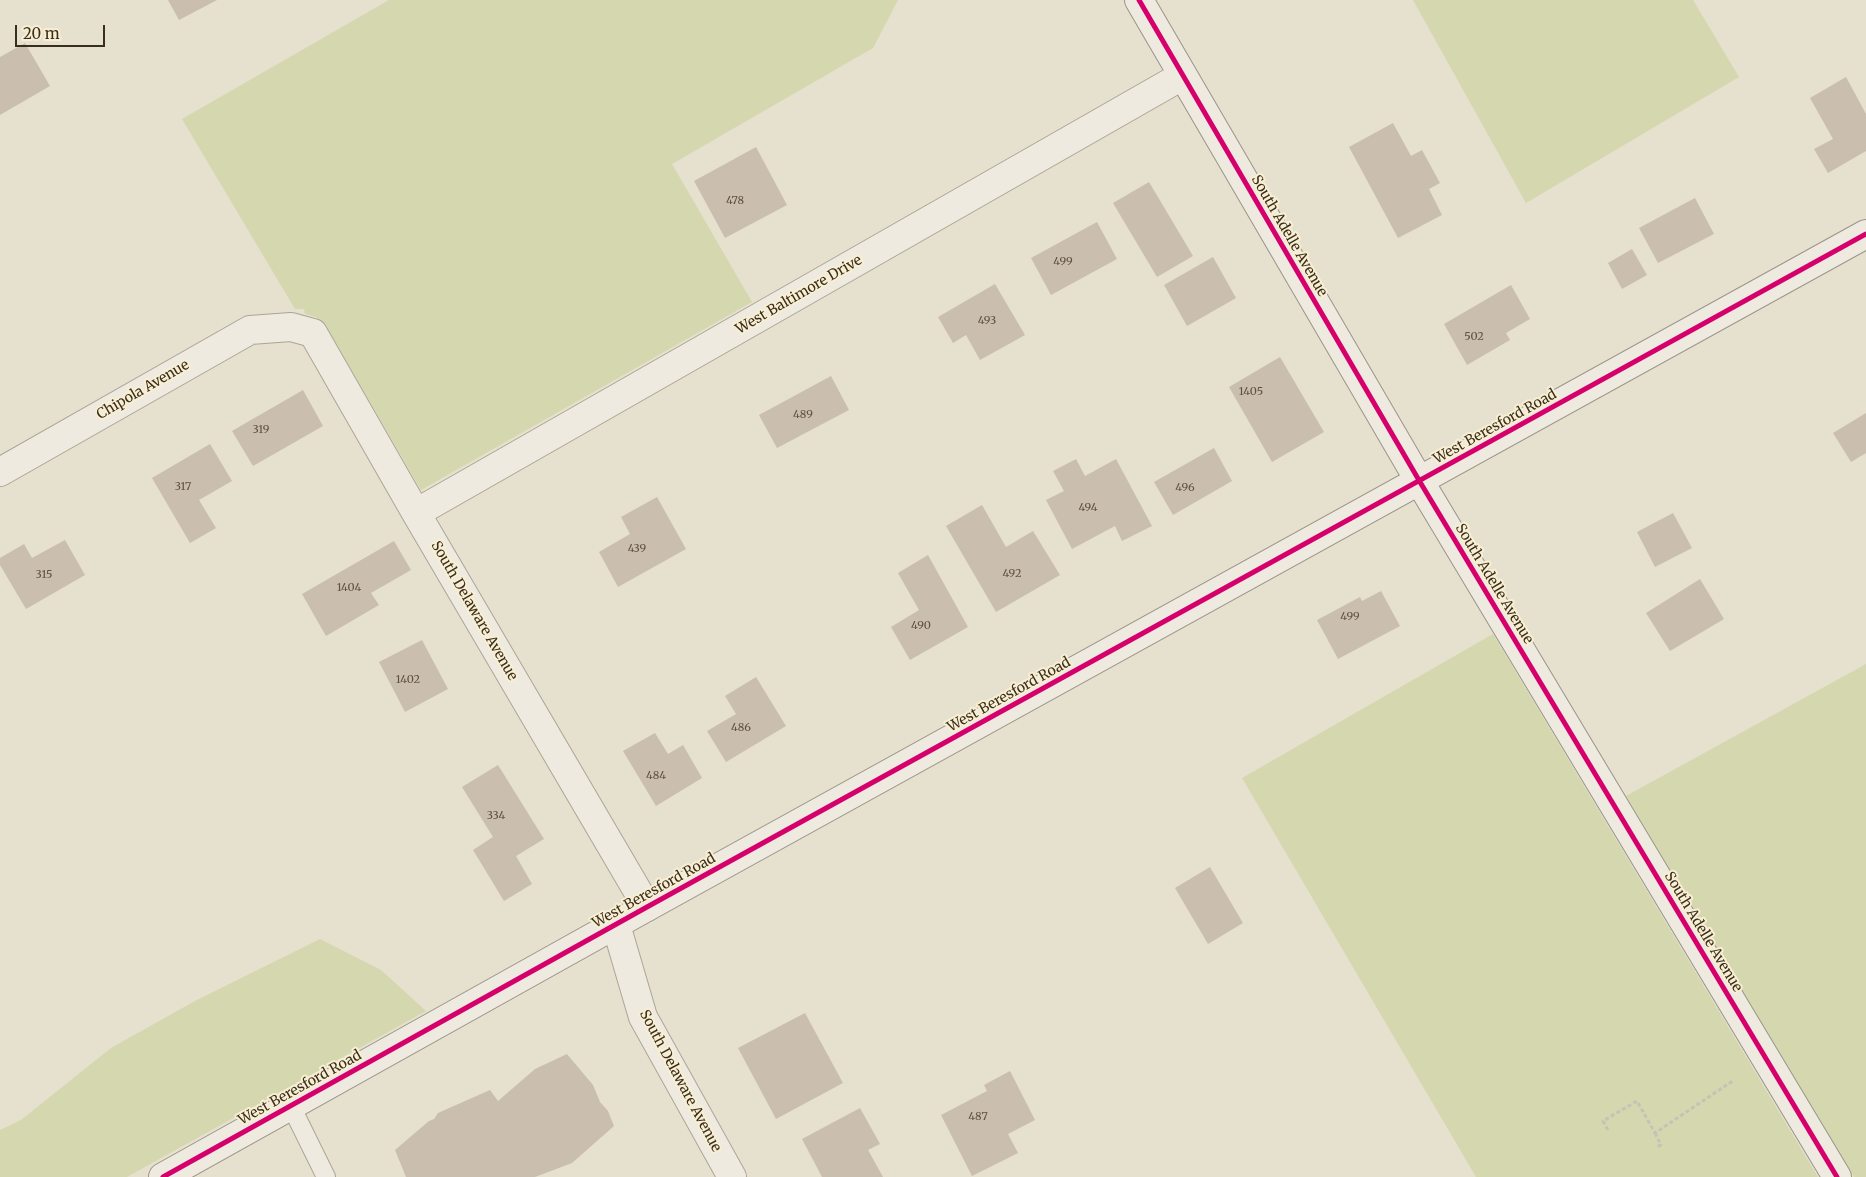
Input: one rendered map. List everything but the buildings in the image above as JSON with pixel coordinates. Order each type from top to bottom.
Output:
[{"type":"street","name":"South Adelle Avenue","points":[[1139,0],[1420,482],[1836,1177]]},
{"type":"street","name":"West Baltimore Drive","points":[[416,513],[1182,76]]},
{"type":"street","name":"West Beresford Road","points":[[163,1177],[647,906],[1420,482],[1866,234]]},
{"type":"street","name":"South Delaware Avenue","points":[[291,327],[313,334],[647,906]]},
{"type":"street","name":"Chipola Avenue","points":[[0,472],[250,330],[291,327]]},
{"type":"street","name":"South Delaware Avenue","points":[[616,925],[643,1017],[732,1177]]},
{"type":"lane","points":[[291,1106],[326,1177]]},
{"type":"path","points":[[1655,1133],[1734,1080]]},
{"type":"path","points":[[1608,1130],[1603,1121],[1636,1101],[1661,1145],[1656,1147]]},
{"type":"green space","points":[[389,0],[898,0],[873,48],[672,164],[752,302],[421,490],[326,326],[316,317],[305,314],[304,309],[295,309],[182,119]]},
{"type":"green space","points":[[1413,0],[1693,0],[1739,77],[1526,203]]},
{"type":"green space","points":[[1493,634],[1818,1177],[1476,1177],[1242,778]]},
{"type":"green space","points":[[1866,664],[1866,1177],[1854,1177],[1626,796]]},
{"type":"green space","points":[[320,939],[381,970],[426,1011],[127,1177],[0,1177],[0,1130],[21,1120],[111,1048],[195,1001]]},
{"type":"cycle path","points":[[1139,0],[1420,482],[1837,1177]]},
{"type":"cycle path","points":[[163,1177],[647,907],[1866,234]]}]
